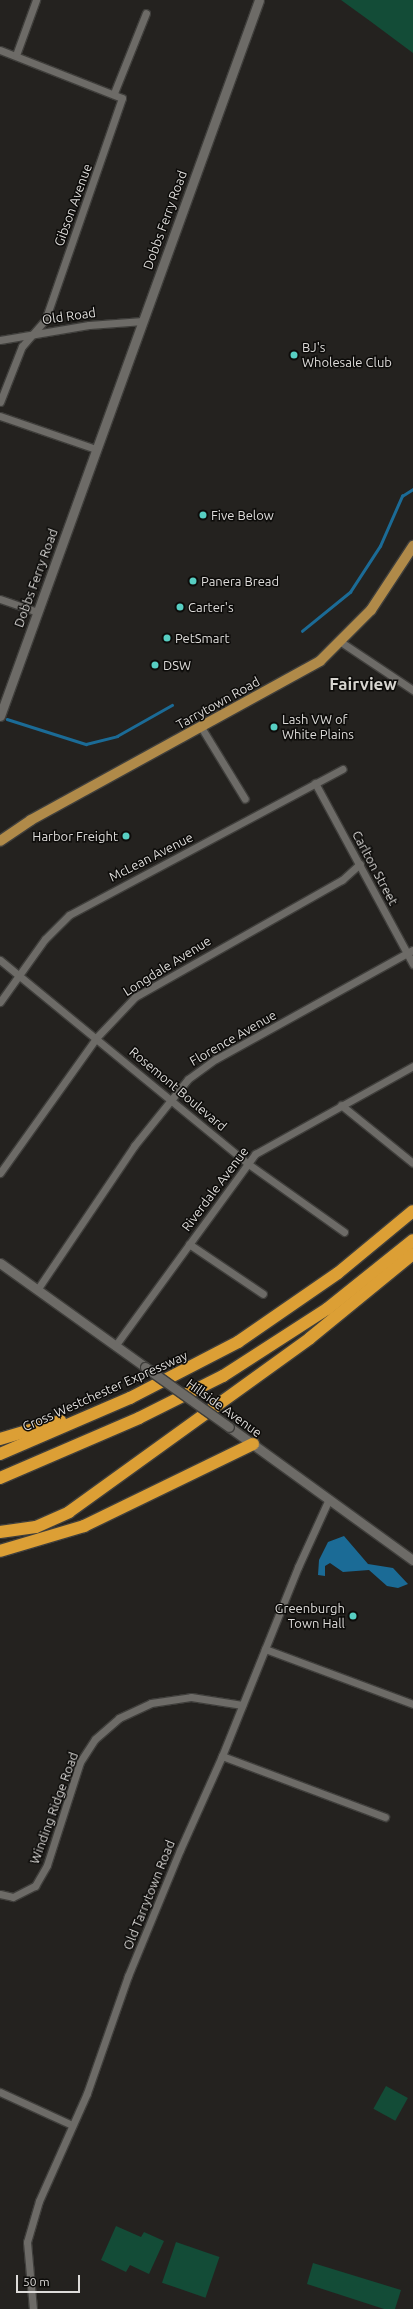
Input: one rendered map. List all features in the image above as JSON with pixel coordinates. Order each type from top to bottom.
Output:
[{"type":"highway","name":"Cross Westchester Expressway","points":[[0,1454],[130,1398],[264,1326],[338,1273],[413,1211]]},
{"type":"highway","points":[[0,1478],[139,1418],[222,1376],[327,1309],[413,1240]]},
{"type":"highway","points":[[0,1532],[36,1527],[69,1512],[310,1338],[413,1254]]},
{"type":"highway","points":[[0,1439],[130,1398]]},
{"type":"highway","points":[[0,1551],[84,1526],[253,1444]]},
{"type":"main road","name":"Dobbs Ferry Road","points":[[0,716],[258,0]]},
{"type":"main road","name":"Tarrytown Road","points":[[0,841],[31,820],[313,666],[341,642],[381,597],[413,546]]},
{"type":"main road","name":"Hillside Avenue","points":[[0,1263],[413,1560]]},
{"type":"street","points":[[16,55],[36,0]]},
{"type":"street","points":[[0,50],[114,93],[146,13]]},
{"type":"street","name":"Gibson Avenue","points":[[0,402],[30,334],[45,320],[122,106],[122,98],[114,93]]},
{"type":"street","name":"Old Road","points":[[0,340],[30,334],[143,321]]},
{"type":"street","points":[[0,416],[96,449]]},
{"type":"street","points":[[0,599],[37,612]]},
{"type":"street","points":[[341,642],[413,690]]},
{"type":"street","points":[[201,727],[245,799]]},
{"type":"street","name":"McLean Avenue","points":[[0,1002],[45,939],[69,915],[342,769]]},
{"type":"street","name":"Carlton Street","points":[[315,783],[410,951],[413,964]]},
{"type":"street","name":"Longdale Avenue","points":[[0,1173],[97,1037],[135,997],[342,880],[360,864]]},
{"type":"street","name":"Florence Avenue","points":[[36,1290],[171,1097],[188,1079],[216,1059],[410,951]]},
{"type":"street","name":"Rosemont Boulevard","points":[[0,960],[171,1097],[247,1163],[344,1232]]},
{"type":"street","name":"Riverdale Avenue","points":[[115,1346],[247,1163],[265,1146],[413,1066]]},
{"type":"street","points":[[341,1105],[413,1163]]},
{"type":"street","points":[[189,1244],[263,1294]]},
{"type":"street","name":"Old Tarrytown Road","points":[[33,2309],[27,2242],[31,2222],[72,2125],[148,1927],[222,1756],[264,1649],[329,1499]]},
{"type":"street","points":[[264,1649],[413,1704]]},
{"type":"street","name":"Winding Ridge Road","points":[[0,1894],[13,1897],[35,1886],[48,1865],[80,1762],[95,1739],[119,1718],[151,1703],[191,1697],[242,1705]]},
{"type":"street","points":[[222,1756],[384,1817]]},
{"type":"street","points":[[0,2092],[72,2125]]},
{"type":"green space","points":[[341,0],[413,0],[413,53],[370,21]]},
{"type":"green space","points":[[386,2086],[408,2098],[395,2121],[373,2109]]},
{"type":"green space","points":[[116,2226],[141,2237],[144,2232],[164,2241],[149,2274],[130,2265],[126,2272],[101,2260]]},
{"type":"green space","points":[[176,2242],[219,2257],[205,2298],[162,2283]]},
{"type":"green space","points":[[313,2263],[401,2290],[395,2309],[384,2309],[307,2284]]},
{"type":"water","points":[[344,1536],[368,1564],[393,1568],[408,1584],[398,1588],[387,1586],[369,1570],[343,1572],[330,1563],[325,1566],[325,1576],[318,1575],[319,1560],[328,1542]]},
{"type":"waterway","points":[[302,631],[350,592],[380,546],[402,496],[413,489]]},
{"type":"waterway","points":[[7,719],[86,744],[117,736],[172,705]]},
{"type":"place","name":"BJ's Wholesale Club","points":[[294,355]]},
{"type":"place","name":"Five Below","points":[[203,515]]},
{"type":"place","name":"Panera Bread","points":[[193,581]]},
{"type":"place","name":"Carter's","points":[[180,607]]},
{"type":"place","name":"PetSmart","points":[[167,638]]},
{"type":"place","name":"DSW","points":[[155,665]]},
{"type":"place","name":"Lash VW of White Plains","points":[[274,727]]},
{"type":"place","name":"Harbor Freight","points":[[126,836]]},
{"type":"place","name":"Greenburgh Town Hall","points":[[353,1616]]},
{"type":"district","name":"Fairview","points":[[363,684]]}]
